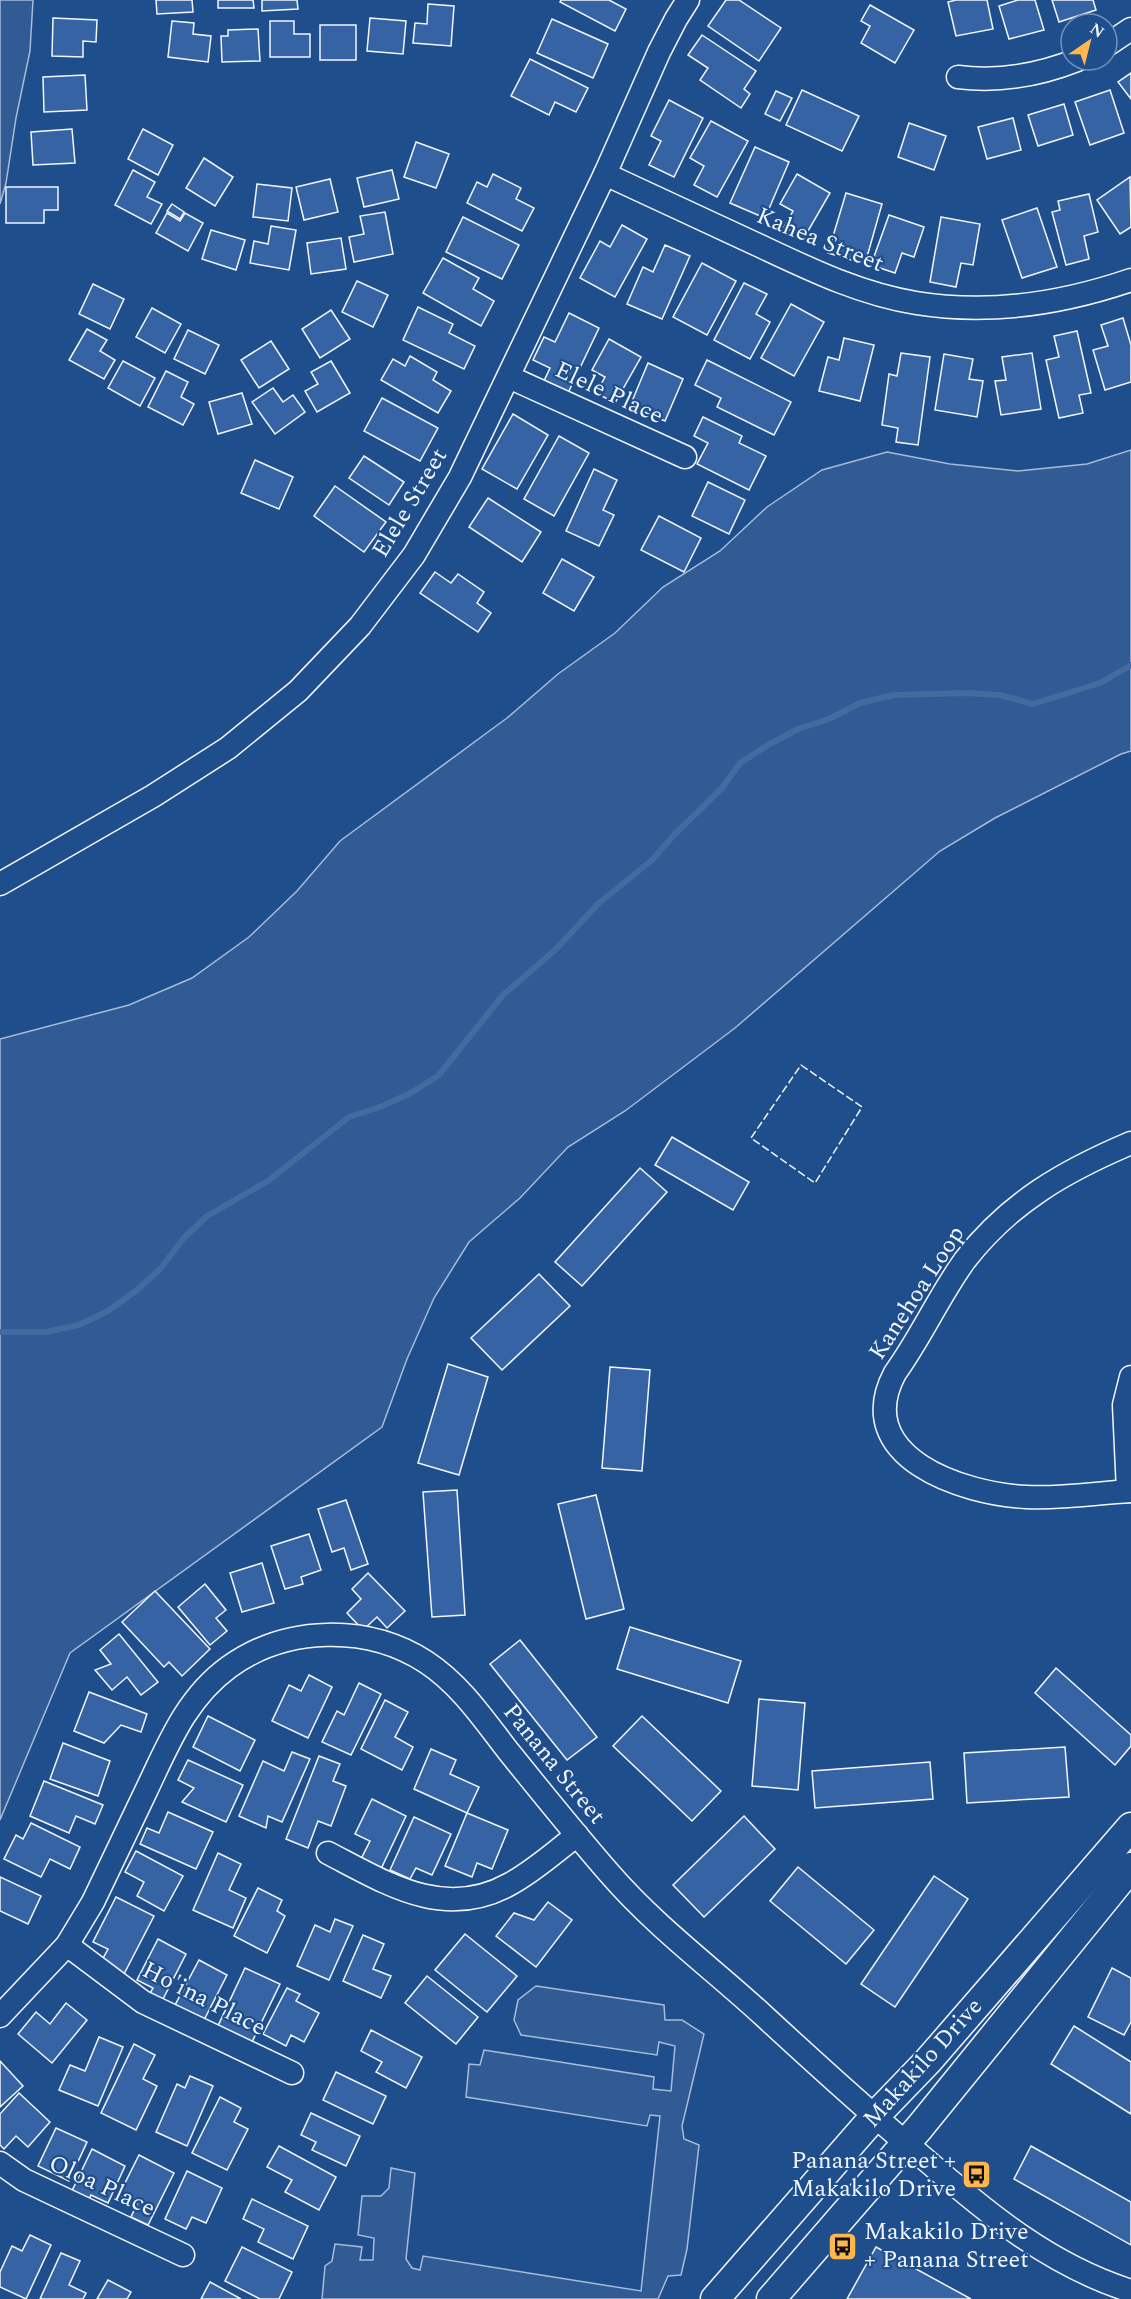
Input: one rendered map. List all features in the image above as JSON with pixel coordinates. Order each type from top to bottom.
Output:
[{"type":"main road","name":"Makakilo Drive","points":[[715,2299],[874,2117],[928,2061],[1131,1827]]},
{"type":"main road","name":"Makakilo Drive","points":[[771,2299],[906,2144],[1131,1867]]},
{"type":"street","name":"Elele Street","points":[[0,884],[153,796],[228,748],[298,691],[360,626],[414,555],[460,477],[605,174],[659,52],[688,0]]},
{"type":"street","points":[[958,77],[1000,79],[1059,66]]},
{"type":"street","name":"Kahea Street","points":[[605,174],[829,278],[872,293],[915,303],[960,308],[1005,308],[1050,303],[1094,293],[1131,280]]},
{"type":"street","name":"Elele Place","points":[[509,377],[685,458]]},
{"type":"street","name":"Kanehoa Loop","points":[[1129,1491],[1050,1498],[1024,1497],[999,1494],[950,1481],[920,1467],[902,1452],[890,1433],[885,1410],[889,1387],[895,1373],[965,1261],[990,1232],[1018,1205],[1049,1182],[1083,1163],[1131,1143]]},
{"type":"street","points":[[1129,1491],[1124,1405],[1131,1377]]},
{"type":"street","name":"Panana Street","points":[[0,2016],[67,1945],[93,1902],[171,1739],[186,1711],[199,1695],[229,1667],[256,1651],[285,1640],[326,1634],[367,1638],[425,1661],[442,1674],[468,1699],[577,1835],[636,1903],[874,2117],[980,2207],[1022,2238],[1068,2266],[1131,2291]]},
{"type":"street","points":[[328,1854],[402,1891],[432,1898],[463,1899],[507,1886],[577,1835]]},
{"type":"street","name":"Ho'ina Place","points":[[67,1945],[143,2002],[292,2073]]},
{"type":"street","name":"Oloa Place","points":[[0,2163],[24,2180],[183,2255]]},
{"type":"shaded area","points":[[0,0],[33,0],[30,51],[6,183],[0,204]]},
{"type":"shaded area","points":[[1131,450],[1131,751],[995,818],[940,851],[735,1028],[625,1111],[568,1147],[520,1198],[469,1242],[434,1298],[407,1359],[382,1427],[70,1653],[0,1820],[0,1039],[129,1005],[192,978],[249,937],[297,891],[340,841],[507,718],[558,674],[615,633],[663,587],[720,551],[767,507],[822,470],[887,452],[950,464],[1018,471],[1087,464]]},
{"type":"shaded area","points":[[536,1986],[664,2005],[665,2020],[682,2020],[704,2034],[682,2126],[684,2139],[699,2145],[687,2249],[681,2275],[668,2276],[658,2299],[322,2299],[325,2266],[332,2261],[335,2244],[362,2247],[360,2260],[373,2260],[374,2238],[358,2235],[362,2196],[381,2196],[389,2188],[391,2168],[415,2173],[406,2259],[412,2268],[420,2270],[423,2256],[641,2291],[660,2116],[650,2115],[647,2126],[466,2097],[469,2064],[480,2065],[484,2050],[654,2077],[653,2089],[671,2091],[675,2046],[659,2042],[657,2055],[521,2035],[514,2020],[518,2000]]},
{"type":"building","points":[[156,0],[192,0],[193,12],[157,14]]},
{"type":"building","points":[[218,0],[253,0],[254,8],[218,8]]},
{"type":"building","points":[[262,0],[297,0],[298,9],[262,11]]},
{"type":"building","points":[[561,0],[609,0],[626,9],[615,31],[560,2]]},
{"type":"building","points":[[726,0],[739,0],[781,28],[759,61],[708,26]]},
{"type":"building","points":[[987,0],[993,29],[956,36],[948,2]]},
{"type":"building","points":[[1018,0],[1035,0],[1044,30],[1009,39],[999,6]]},
{"type":"building","points":[[1052,0],[1093,0],[1096,10],[1059,12],[1059,22]]},
{"type":"building","points":[[428,4],[454,6],[451,46],[413,43],[415,23],[427,24]]},
{"type":"building","points":[[870,5],[914,30],[895,63],[861,43],[870,26],[861,21]]},
{"type":"building","points":[[53,18],[97,20],[96,42],[83,41],[83,57],[52,56]]},
{"type":"building","points":[[370,18],[406,21],[403,54],[367,51]]},
{"type":"building","points":[[552,19],[608,44],[593,78],[537,53]]},
{"type":"building","points":[[172,21],[194,23],[193,34],[211,36],[208,62],[168,57]]},
{"type":"building","points":[[270,21],[294,21],[294,34],[310,34],[310,57],[270,57]]},
{"type":"building","points":[[320,25],[356,25],[356,60],[320,60]]},
{"type":"building","points":[[258,29],[260,61],[222,62],[221,36],[228,36],[228,30]]},
{"type":"building","points":[[702,35],[756,71],[744,89],[750,94],[741,108],[700,80],[708,68],[688,55]]},
{"type":"building","points":[[530,59],[588,88],[576,112],[555,102],[549,115],[511,96]]},
{"type":"building","points":[[1131,73],[1131,99],[1118,82]]},
{"type":"building","points":[[85,75],[87,110],[44,112],[43,77]]},
{"type":"building","points":[[802,90],[859,116],[842,151],[786,125]]},
{"type":"building","points":[[1110,90],[1124,133],[1090,145],[1075,102]]},
{"type":"building","points":[[776,91],[792,98],[780,121],[765,114]]},
{"type":"building","points":[[669,100],[703,118],[674,177],[649,165],[661,141],[651,136]]},
{"type":"building","points":[[1064,104],[1073,135],[1038,146],[1028,115]]},
{"type":"building","points":[[1013,118],[1021,150],[987,159],[978,127]]},
{"type":"building","points":[[711,121],[748,141],[717,197],[694,185],[704,166],[690,158]]},
{"type":"building","points":[[909,123],[946,136],[934,170],[898,157]]},
{"type":"building","points":[[72,129],[75,163],[33,165],[31,132]]},
{"type":"building","points":[[143,129],[173,145],[158,175],[128,159]]},
{"type":"building","points":[[416,142],[449,154],[436,188],[404,177]]},
{"type":"building","points":[[755,147],[789,162],[765,218],[730,203]]},
{"type":"building","points":[[204,158],[233,177],[215,206],[186,188]]},
{"type":"building","points":[[133,170],[155,182],[147,197],[162,204],[151,224],[115,205]]},
{"type":"building","points":[[392,170],[399,199],[364,207],[357,178]]},
{"type":"building","points":[[493,174],[521,188],[516,199],[534,208],[522,231],[467,203],[477,182],[487,187]]},
{"type":"building","points":[[797,174],[830,193],[804,238],[784,227],[793,211],[780,204]]},
{"type":"building","points":[[1130,177],[1131,227],[1120,234],[1097,200]]},
{"type":"building","points":[[330,179],[338,212],[304,220],[296,187]]},
{"type":"building","points":[[257,184],[292,188],[288,221],[253,217]]},
{"type":"building","points":[[6,187],[58,187],[58,210],[44,210],[44,223],[6,223]]},
{"type":"building","points":[[846,193],[882,204],[865,264],[828,253]]},
{"type":"building","points":[[1089,194],[1098,232],[1084,236],[1089,259],[1066,265],[1052,212],[1060,210],[1058,201]]},
{"type":"building","points":[[172,204],[184,212],[180,219],[167,211]]},
{"type":"building","points":[[1037,208],[1057,267],[1022,278],[1002,220]]},
{"type":"building","points":[[385,212],[393,254],[354,262],[349,237],[364,234],[360,216]]},
{"type":"building","points":[[167,213],[180,221],[185,213],[203,223],[188,251],[156,233]]},
{"type":"building","points":[[889,215],[924,227],[914,257],[902,253],[895,273],[871,265]]},
{"type":"building","points":[[463,217],[519,245],[502,279],[446,252]]},
{"type":"building","points":[[941,217],[980,224],[973,265],[961,263],[956,287],[930,282]]},
{"type":"building","points":[[622,225],[647,239],[615,297],[580,278],[600,241],[610,247]]},
{"type":"building","points":[[271,226],[296,230],[289,270],[250,263],[254,241],[268,244]]},
{"type":"building","points":[[211,230],[245,240],[236,270],[202,259]]},
{"type":"building","points":[[341,238],[346,269],[311,274],[307,243]]},
{"type":"building","points":[[665,245],[690,256],[662,319],[627,304],[643,267],[653,272]]},
{"type":"building","points":[[443,258],[479,278],[473,289],[494,301],[481,326],[423,293]]},
{"type":"building","points":[[702,263],[736,281],[707,335],[673,317]]},
{"type":"building","points":[[357,281],[388,295],[373,327],[342,312]]},
{"type":"building","points":[[744,283],[767,294],[756,314],[770,322],[750,359],[714,340]]},
{"type":"building","points":[[93,284],[124,299],[110,329],[79,314]]},
{"type":"building","points":[[791,304],[824,322],[794,376],[761,358]]},
{"type":"building","points":[[418,307],[453,324],[449,333],[475,346],[464,369],[403,340]]},
{"type":"building","points":[[152,308],[181,324],[165,353],[136,337]]},
{"type":"building","points":[[331,310],[350,339],[320,358],[302,329]]},
{"type":"building","points":[[569,313],[599,328],[567,395],[543,383],[550,368],[533,360],[544,337],[555,342]]},
{"type":"building","points":[[1123,318],[1131,345],[1131,382],[1105,390],[1093,350],[1108,346],[1101,325]]},
{"type":"building","points":[[87,329],[107,340],[100,351],[115,360],[104,379],[69,360]]},
{"type":"building","points":[[188,330],[219,345],[205,374],[174,359]]},
{"type":"building","points":[[1077,331],[1091,393],[1079,395],[1083,413],[1059,418],[1046,360],[1059,357],[1054,336]]},
{"type":"building","points":[[844,338],[874,345],[860,401],[819,391],[828,357],[839,360]]},
{"type":"building","points":[[609,339],[641,357],[615,403],[596,393],[605,377],[592,370]]},
{"type":"building","points":[[271,341],[289,369],[259,388],[241,360]]},
{"type":"building","points":[[901,353],[930,357],[918,445],[896,442],[898,428],[882,425],[889,374],[897,376]]},
{"type":"building","points":[[1032,353],[1041,409],[1001,415],[995,381],[1006,380],[1002,357]]},
{"type":"building","points":[[944,354],[973,359],[969,379],[983,381],[977,417],[935,410]]},
{"type":"building","points":[[410,356],[437,372],[433,380],[451,391],[438,413],[381,380],[393,359],[405,366]]},
{"type":"building","points":[[707,360],[791,402],[774,435],[717,407],[721,398],[695,385]]},
{"type":"building","points":[[123,361],[155,378],[140,406],[108,388]]},
{"type":"building","points":[[331,361],[350,393],[317,412],[305,391],[318,384],[311,372]]},
{"type":"building","points":[[648,363],[683,379],[665,421],[630,406]]},
{"type":"building","points":[[166,371],[188,382],[181,397],[194,404],[183,425],[148,407]]},
{"type":"building","points":[[273,388],[283,402],[293,395],[305,412],[275,434],[252,402]]},
{"type":"building","points":[[242,393],[252,424],[218,434],[209,402]]},
{"type":"building","points":[[382,398],[438,428],[420,461],[364,431]]},
{"type":"building","points":[[513,414],[548,435],[517,489],[482,469]]},
{"type":"building","points":[[703,417],[742,436],[739,443],[766,456],[749,490],[697,464],[708,443],[694,436]]},
{"type":"building","points":[[559,436],[589,453],[554,516],[524,499]]},
{"type":"building","points":[[364,456],[404,482],[389,505],[349,478]]},
{"type":"building","points":[[255,460],[293,477],[279,509],[241,493]]},
{"type":"building","points":[[594,469],[617,480],[603,510],[614,515],[599,546],[566,531]]},
{"type":"building","points":[[708,482],[745,500],[729,534],[692,516]]},
{"type":"building","points":[[335,486],[386,522],[364,552],[314,516]]},
{"type":"building","points":[[488,498],[541,532],[522,562],[469,527]]},
{"type":"building","points":[[659,516],[701,538],[684,572],[641,550]]},
{"type":"building","points":[[562,559],[594,577],[574,611],[543,593]]},
{"type":"building","points":[[435,572],[451,583],[458,574],[484,592],[477,603],[491,613],[478,632],[420,593]]},
{"type":"building","points":[[672,1137],[749,1182],[733,1210],[655,1165]]},
{"type":"building","points":[[640,1168],[667,1192],[582,1286],[555,1262]]},
{"type":"building","points":[[539,1274],[570,1306],[502,1370],[471,1338]]},
{"type":"building","points":[[448,1364],[488,1377],[459,1475],[418,1463]]},
{"type":"building","points":[[610,1367],[650,1370],[642,1471],[602,1468]]},
{"type":"building","points":[[457,1490],[465,1615],[432,1617],[423,1492]]},
{"type":"building","points":[[596,1495],[624,1609],[586,1619],[558,1504]]},
{"type":"building","points":[[346,1500],[368,1564],[351,1570],[344,1548],[332,1552],[318,1509]]},
{"type":"building","points":[[309,1534],[321,1570],[301,1577],[303,1584],[285,1589],[271,1546]]},
{"type":"building","points":[[262,1563],[274,1603],[242,1612],[230,1573]]},
{"type":"building","points":[[368,1573],[405,1611],[387,1628],[377,1617],[363,1630],[347,1613],[361,1599],[352,1589]]},
{"type":"building","points":[[205,1584],[226,1610],[216,1618],[227,1631],[210,1645],[178,1607]]},
{"type":"building","points":[[155,1591],[210,1649],[182,1676],[169,1662],[164,1667],[122,1622]]},
{"type":"building","points":[[630,1627],[741,1661],[728,1703],[617,1669]]},
{"type":"building","points":[[119,1634],[158,1682],[141,1695],[127,1677],[112,1690],[95,1670],[111,1664],[100,1650]]},
{"type":"building","points":[[520,1640],[597,1737],[567,1760],[490,1664]]},
{"type":"building","points":[[1056,1668],[1131,1735],[1131,1746],[1115,1765],[1035,1693]]},
{"type":"building","points":[[309,1675],[332,1687],[308,1738],[272,1721],[289,1685],[301,1691]]},
{"type":"building","points":[[359,1683],[381,1694],[351,1755],[322,1742],[337,1711],[344,1715]]},
{"type":"building","points":[[89,1692],[147,1714],[141,1732],[121,1725],[104,1743],[74,1731]]},
{"type":"building","points":[[759,1699],[805,1703],[798,1790],[752,1786]]},
{"type":"building","points":[[385,1700],[408,1712],[395,1737],[413,1747],[402,1770],[361,1749]]},
{"type":"building","points":[[208,1716],[255,1740],[240,1771],[193,1747]]},
{"type":"building","points":[[642,1716],[721,1791],[692,1821],[613,1746]]},
{"type":"building","points":[[63,1743],[110,1761],[98,1796],[50,1779]]},
{"type":"building","points":[[1065,1747],[1069,1797],[967,1803],[964,1753]]},
{"type":"building","points":[[431,1749],[456,1760],[450,1774],[479,1787],[467,1813],[414,1789]]},
{"type":"building","points":[[292,1752],[310,1759],[282,1822],[268,1816],[266,1828],[239,1816],[263,1761],[284,1771]]},
{"type":"building","points":[[319,1756],[340,1764],[333,1781],[346,1786],[331,1826],[318,1821],[308,1848],[286,1839]]},
{"type":"building","points":[[188,1760],[243,1785],[226,1822],[182,1802],[194,1788],[178,1780]]},
{"type":"building","points":[[930,1762],[933,1799],[815,1808],[812,1771]]},
{"type":"building","points":[[44,1781],[103,1805],[95,1824],[76,1816],[69,1833],[30,1816]]},
{"type":"building","points":[[372,1799],[406,1816],[380,1871],[360,1861],[370,1841],[355,1834]]},
{"type":"building","points":[[168,1812],[213,1832],[196,1869],[140,1844],[147,1828],[159,1833]]},
{"type":"building","points":[[467,1813],[508,1830],[492,1869],[477,1863],[472,1877],[445,1866]]},
{"type":"building","points":[[744,1816],[775,1849],[704,1917],[673,1885]]},
{"type":"building","points":[[414,1817],[451,1834],[432,1875],[416,1868],[410,1879],[390,1870]]},
{"type":"building","points":[[31,1823],[80,1847],[70,1869],[50,1859],[41,1877],[4,1859],[16,1835],[23,1839]]},
{"type":"building","points":[[136,1851],[183,1876],[164,1911],[137,1896],[144,1882],[125,1872]]},
{"type":"building","points":[[218,1853],[241,1864],[229,1890],[246,1898],[233,1928],[193,1910]]},
{"type":"building","points":[[798,1867],[874,1930],[846,1964],[770,1901]]},
{"type":"building","points":[[934,1876],[968,1899],[895,2007],[861,1984]]},
{"type":"building","points":[[0,1877],[41,1896],[28,1924],[0,1911]]},
{"type":"building","points":[[258,1888],[282,1900],[277,1911],[285,1916],[267,1953],[234,1936]]},
{"type":"building","points":[[116,1897],[154,1916],[124,1974],[101,1962],[108,1949],[93,1942]]},
{"type":"building","points":[[548,1902],[572,1920],[536,1967],[496,1936],[514,1913],[534,1920]]},
{"type":"building","points":[[335,1919],[353,1926],[329,1980],[297,1966],[315,1925],[330,1932]]},
{"type":"building","points":[[465,1934],[517,1976],[487,2012],[435,1970]]},
{"type":"building","points":[[363,1935],[384,1944],[373,1969],[391,1976],[381,1998],[343,1981]]},
{"type":"building","points":[[158,1939],[186,1954],[161,2003],[148,1997],[153,1988],[137,1980]]},
{"type":"building","points":[[199,1960],[227,1975],[203,2022],[174,2007]]},
{"type":"building","points":[[245,1968],[280,1984],[251,2044],[217,2028]]},
{"type":"building","points":[[1112,1968],[1131,1978],[1131,2022],[1124,2035],[1088,2017]]},
{"type":"building","points":[[427,1976],[478,2017],[456,2044],[405,2003]]},
{"type":"building","points":[[287,1988],[300,1994],[296,2001],[319,2013],[304,2042],[291,2035],[286,2046],[263,2034]]},
{"type":"building","points":[[66,2003],[87,2020],[52,2063],[18,2034],[36,2012],[50,2024]]},
{"type":"building","points":[[1074,2026],[1131,2062],[1131,2114],[1051,2064]]},
{"type":"building","points":[[371,2030],[422,2057],[406,2088],[376,2072],[382,2062],[361,2051]]},
{"type":"building","points":[[99,2037],[123,2047],[98,2106],[59,2090],[70,2065],[85,2071]]},
{"type":"building","points":[[134,2044],[155,2055],[143,2079],[157,2086],[136,2130],[101,2113]]},
{"type":"building","points":[[0,2061],[23,2086],[0,2107]]},
{"type":"building","points":[[336,2072],[386,2096],[373,2124],[323,2100]]},
{"type":"building","points":[[190,2076],[213,2086],[187,2146],[156,2132],[177,2084],[185,2088]]},
{"type":"building","points":[[19,2093],[50,2122],[28,2147],[16,2136],[4,2149],[0,2145],[0,2114]]},
{"type":"building","points":[[220,2097],[241,2108],[234,2122],[248,2129],[227,2170],[192,2153]]},
{"type":"building","points":[[311,2113],[360,2136],[346,2166],[312,2150],[316,2142],[301,2135]]},
{"type":"building","points":[[56,2128],[87,2142],[69,2181],[38,2166]]},
{"type":"building","points":[[279,2146],[336,2177],[319,2210],[285,2192],[292,2180],[267,2167]]},
{"type":"building","points":[[1031,2146],[1131,2202],[1131,2245],[1014,2179]]},
{"type":"building","points":[[92,2149],[125,2166],[108,2203],[91,2195],[87,2203],[70,2195]]},
{"type":"building","points":[[139,2155],[174,2173],[148,2225],[131,2217],[137,2204],[119,2195]]},
{"type":"building","points":[[187,2171],[222,2188],[206,2223],[192,2217],[186,2229],[165,2219]]},
{"type":"building","points":[[252,2199],[308,2226],[293,2259],[258,2242],[264,2229],[243,2219]]},
{"type":"building","points":[[30,2235],[51,2245],[26,2299],[0,2287],[0,2272],[12,2246],[22,2251]]},
{"type":"building","points":[[242,2247],[292,2272],[279,2299],[260,2299],[225,2281]]},
{"type":"building","points":[[876,2247],[971,2299],[847,2299]]},
{"type":"building","points":[[61,2253],[80,2261],[69,2285],[86,2293],[83,2299],[40,2299]]},
{"type":"building","points":[[108,2280],[131,2292],[127,2299],[97,2299]]},
{"type":"building","points":[[210,2282],[241,2299],[201,2299]]},
{"type":"waterway","points":[[0,1332],[46,1332],[79,1325],[108,1311],[137,1290],[161,1268],[183,1239],[207,1216],[268,1181],[349,1117],[409,1094],[438,1076],[503,995],[554,951],[599,903],[652,860],[722,788],[740,763],[768,745],[798,729],[829,719],[860,703],[894,695],[966,693],[1000,695],[1033,704],[1100,683],[1131,665]]},
{"type":"fence","points":[[801,1065],[862,1107],[815,1183],[751,1138],[801,1065]]},
{"type":"place","name":"Panana Street + Makakilo Drive","points":[[977,2175]]},
{"type":"place","name":"Makakilo Drive + Panana Street","points":[[843,2246]]}]
